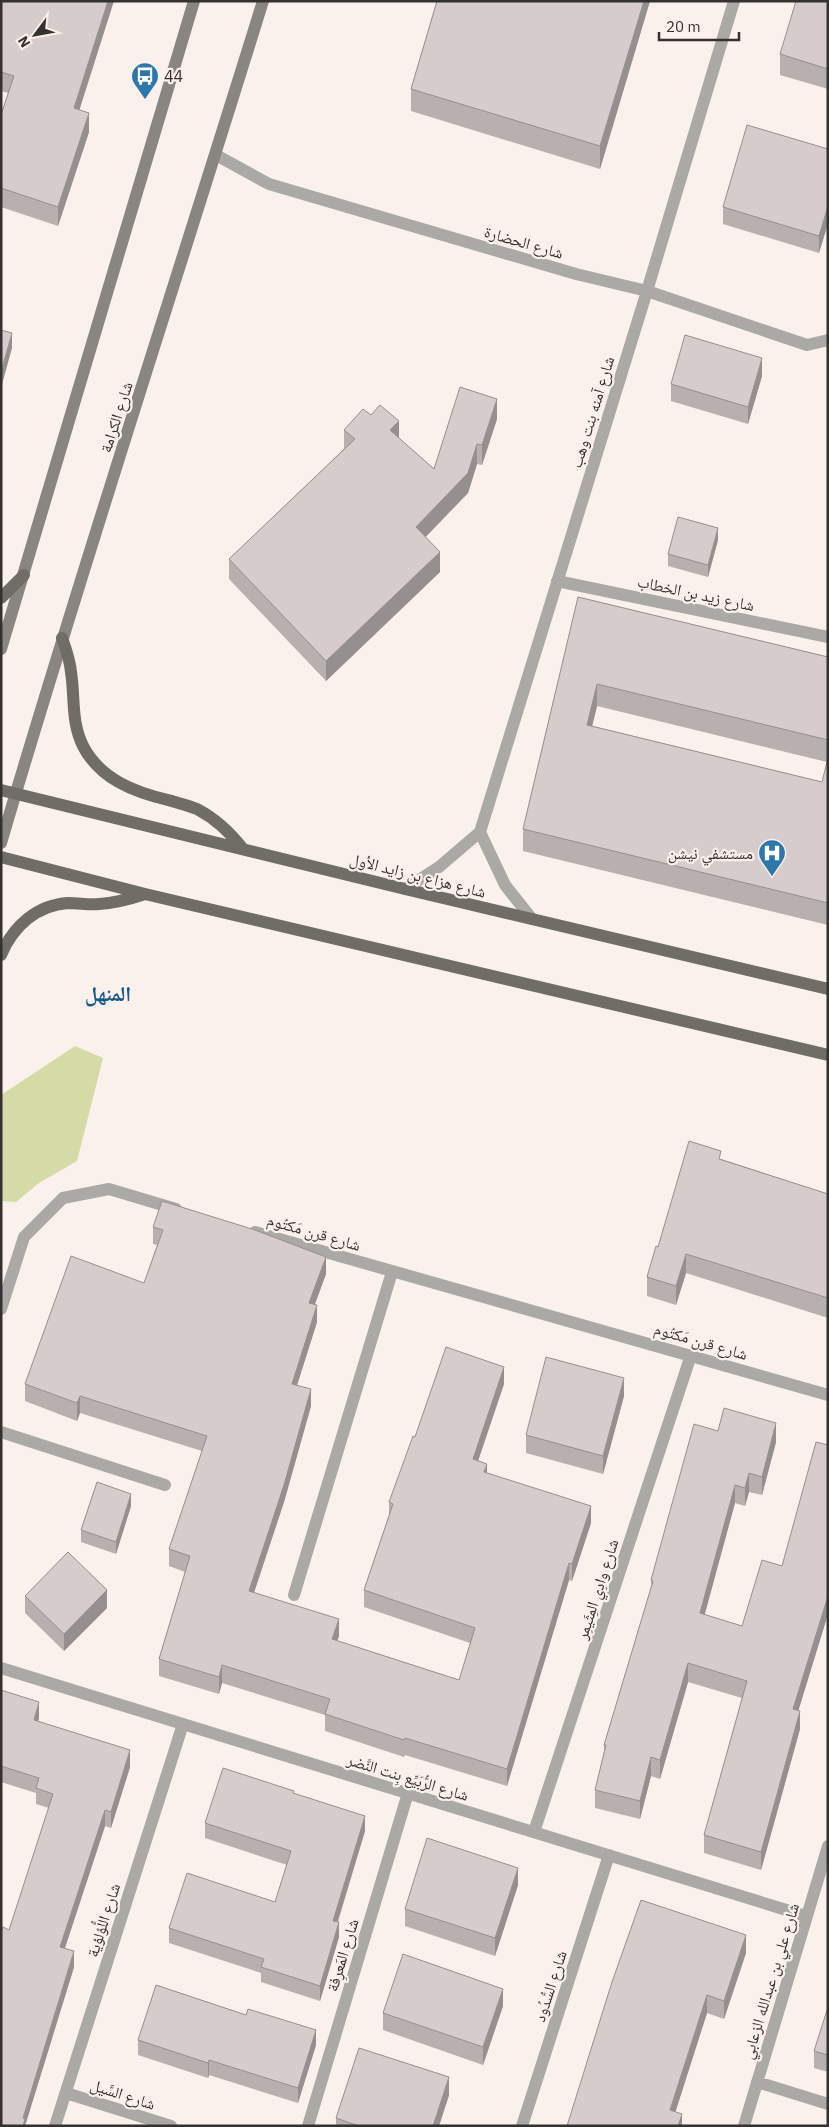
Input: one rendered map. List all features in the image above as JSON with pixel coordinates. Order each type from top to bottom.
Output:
[{"type":"main road","points":[[1,649],[194,1]]},
{"type":"main road","name":"شارع الكرامة","points":[[1,843],[62,638],[216,155],[263,1]]},
{"type":"main road","points":[[1,598],[24,575]]},
{"type":"main road","points":[[62,638],[71,671],[74,719],[84,747],[92,759],[112,779],[125,786],[182,804],[210,816],[243,849]]},
{"type":"main road","name":"شارع هزاع بن زايد الأول","points":[[1,790],[405,890],[828,989]]},
{"type":"main road","points":[[1,857],[145,894],[828,1055]]},
{"type":"main road","points":[[1,955],[12,934],[21,924],[43,909],[68,903],[114,902],[145,894]]},
{"type":"street","name":"شارع آمنه بنت وهب","points":[[480,832],[647,291],[734,1]]},
{"type":"street","name":"شارع الحضارة","points":[[216,155],[269,184],[576,274],[647,291],[807,345],[828,340]]},
{"type":"street","name":"شارع زيد بن الخطاب","points":[[557,581],[828,637]]},
{"type":"street","points":[[405,890],[439,867],[480,832],[494,866],[505,885],[532,919]]},
{"type":"street","points":[[1,1309],[24,1237],[63,1198],[109,1189],[185,1211]]},
{"type":"street","name":"شارع قرن مَكتُوم","points":[[241,1228],[828,1395]]},
{"type":"street","points":[[294,1595],[392,1272]]},
{"type":"street","name":"شارع وادِي المِثَيمِر","points":[[534,1832],[691,1355]]},
{"type":"street","points":[[1,1432],[165,1485]]},
{"type":"street","name":"شارع الرُّبَيِّع بِنت النَّضر","points":[[1,1668],[806,1916]]},
{"type":"street","name":"شارع اللُّؤلؤية","points":[[55,2126],[182,1724]]},
{"type":"street","name":"شارع المَعرِفة","points":[[308,2126],[408,1794]]},
{"type":"street","name":"شارع علي بن عبدالله الزعابي","points":[[744,2126],[828,1846]]},
{"type":"street","name":"شارع السُّدُود","points":[[522,2126],[610,1856]]},
{"type":"street","points":[[757,2082],[828,2104]]},
{"type":"street","name":"شارع السَّيل","points":[[66,2092],[171,2126]]},
{"type":"green space","points":[[75,1046],[103,1058],[77,1161],[39,1183],[16,1202],[1,1201],[1,1095]]},
{"type":"building","points":[[2,1],[108,1],[74,108],[89,113],[58,207],[1,188],[1,115],[14,76],[1,72]]},
{"type":"building","points":[[437,1],[644,1],[600,146],[411,89]]},
{"type":"building","points":[[796,1],[828,1],[828,69],[780,54]]},
{"type":"building","points":[[747,125],[828,149],[828,206],[819,236],[723,207]]},
{"type":"building","points":[[1,330],[12,333],[1,372]]},
{"type":"building","points":[[685,335],[762,358],[748,407],[671,384]]},
{"type":"building","points":[[460,387],[497,399],[482,445],[477,444],[468,473],[416,527],[440,552],[326,661],[229,559],[355,439],[344,430],[363,409],[371,415],[380,405],[399,421],[390,430],[434,469]]},
{"type":"building","points":[[678,517],[718,528],[708,565],[668,554]]},
{"type":"building","points":[[578,597],[828,657],[828,740],[597,684],[587,725],[822,782],[828,758],[828,903],[523,829]]},
{"type":"building","points":[[689,1141],[721,1151],[719,1159],[828,1194],[828,1298],[686,1254],[676,1286],[647,1277],[656,1246],[658,1247]]},
{"type":"building","points":[[162,1201],[255,1230],[326,1257],[309,1303],[317,1305],[292,1384],[311,1389],[284,1485],[249,1591],[339,1619],[332,1639],[459,1680],[475,1628],[364,1590],[393,1504],[389,1502],[413,1436],[415,1437],[446,1347],[504,1367],[473,1459],[487,1464],[484,1472],[591,1506],[572,1564],[569,1563],[507,1769],[405,1738],[404,1740],[325,1714],[330,1699],[222,1665],[219,1677],[159,1659],[190,1556],[169,1549],[207,1436],[80,1396],[77,1403],[25,1384],[71,1256],[144,1283],[163,1230],[153,1227]]},
{"type":"building","points":[[546,1357],[624,1378],[603,1456],[526,1435]]},
{"type":"building","points":[[724,1408],[776,1423],[762,1477],[749,1473],[745,1488],[735,1485],[700,1613],[742,1626],[762,1560],[782,1566],[816,1442],[828,1445],[828,1596],[793,1709],[800,1711],[761,1852],[704,1835],[747,1681],[688,1663],[660,1760],[651,1757],[640,1801],[595,1790],[606,1745],[604,1745],[653,1581],[651,1580],[694,1424],[718,1431]]},
{"type":"building","points":[[97,1482],[131,1494],[116,1542],[81,1530]]},
{"type":"building","points":[[68,1552],[107,1590],[64,1634],[25,1596]]},
{"type":"building","points":[[1,1690],[39,1702],[34,1720],[130,1750],[111,1812],[105,1810],[60,1947],[74,1951],[23,2118],[25,2119],[23,2126],[1,2126],[1,1933],[3,1927],[9,1930],[53,1794],[36,1788],[39,1778],[1,1766]]},
{"type":"building","points":[[223,1768],[365,1816],[333,1921],[339,1922],[320,1986],[261,1967],[264,1959],[169,1928],[187,1873],[275,1902],[291,1851],[205,1823]]},
{"type":"building","points":[[427,1838],[518,1868],[495,1938],[405,1909]]},
{"type":"building","points":[[641,1900],[746,1935],[724,2001],[707,1995],[670,2110],[682,2114],[678,2126],[567,2126],[612,1982]]},
{"type":"building","points":[[403,1954],[503,1989],[483,2047],[383,2013]]},
{"type":"building","points":[[156,1985],[246,2015],[248,2009],[316,2030],[298,2088],[209,2060],[208,2063],[138,2040]]},
{"type":"building","points":[[828,2007],[828,2055],[814,2051]]},
{"type":"building","points":[[359,2048],[449,2077],[433,2126],[359,2126],[336,2118]]},
{"type":"place","name":"44","points":[[145,100]]},
{"type":"place","name":"مستشفي نيشن","points":[[772,877]]},
{"type":"district","name":"المنهل","points":[[108,993]]}]
